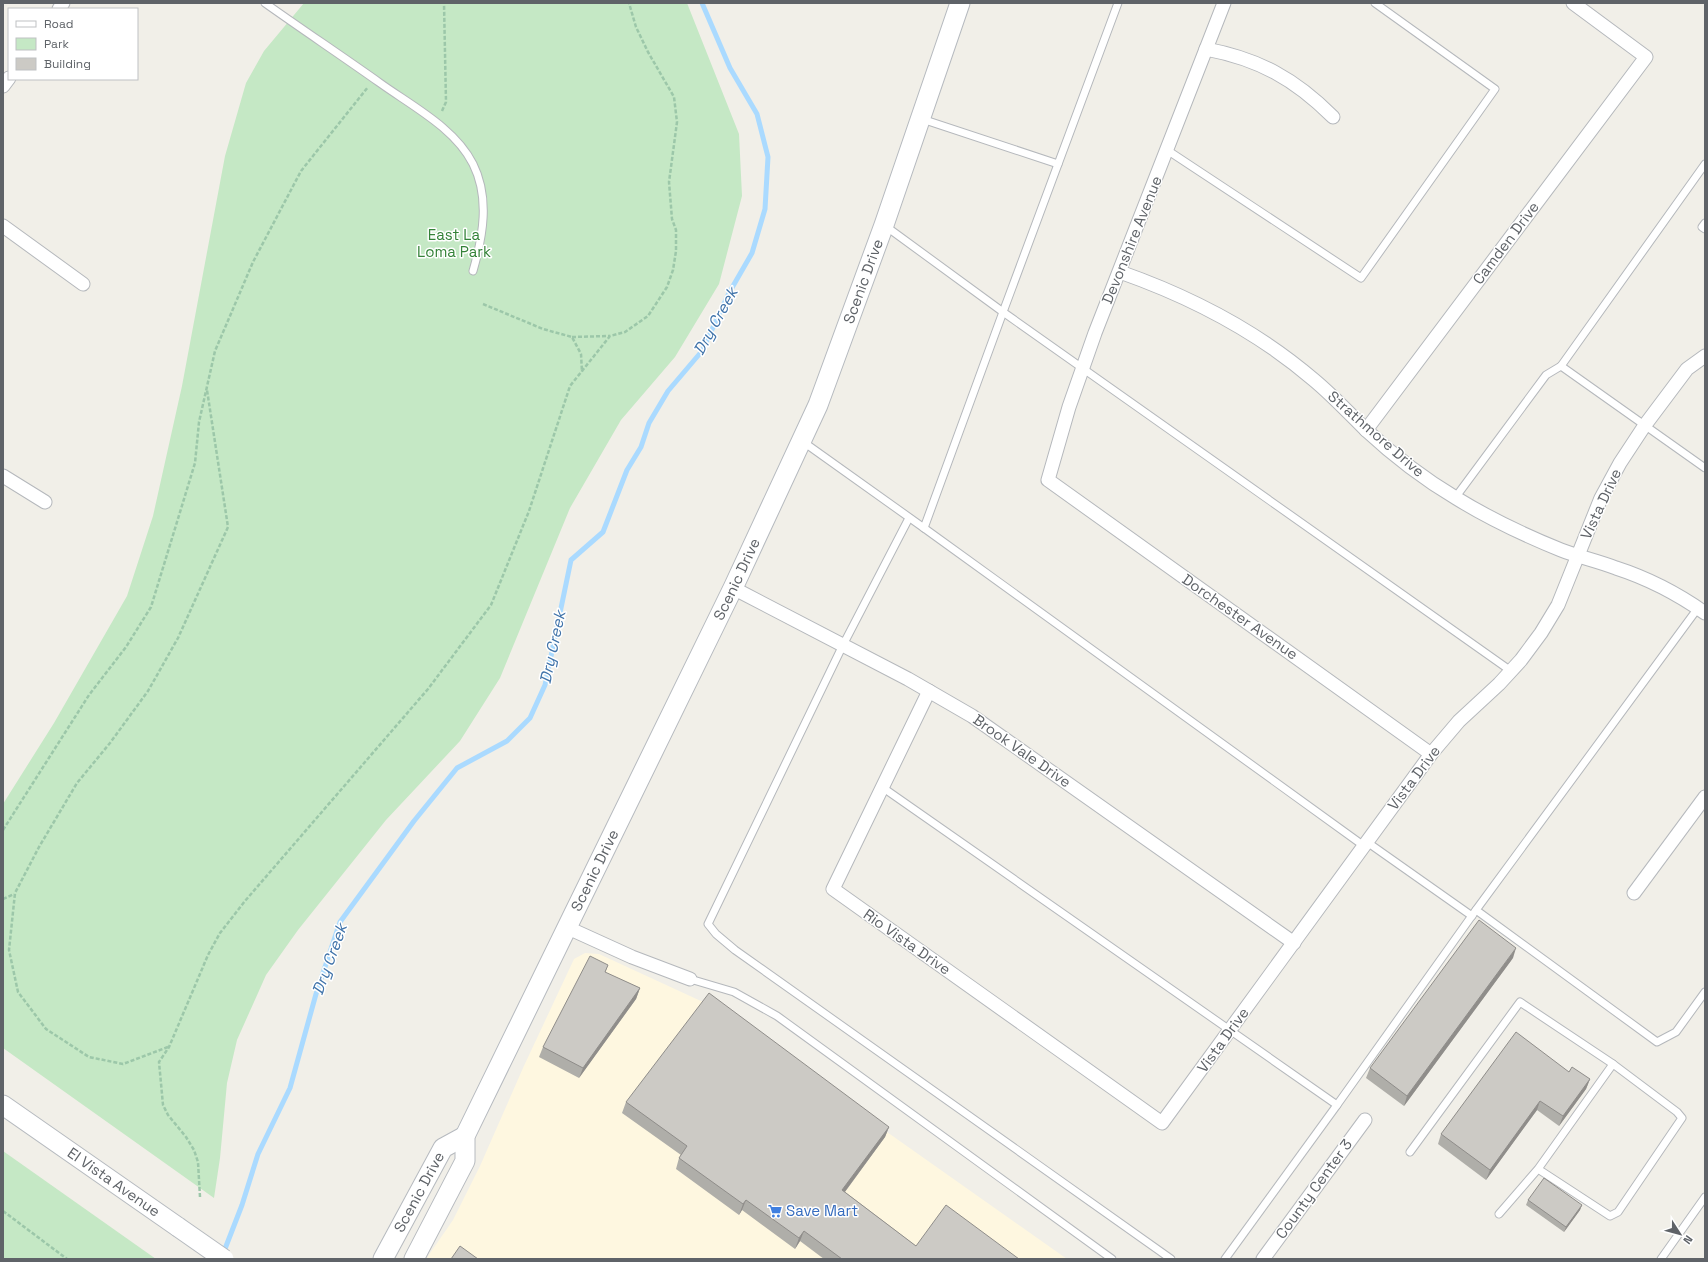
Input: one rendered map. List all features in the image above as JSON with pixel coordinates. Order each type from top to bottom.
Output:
[{"type":"main road","name":"Scenic Drive","points":[[414,1259],[465,1161],[465,1136],[733,588],[818,405],[884,225],[960,3]]},
{"type":"main road","name":"El Vista Avenue","points":[[3,1105],[224,1259]]},
{"type":"main road","name":"Scenic Drive","points":[[386,1253],[443,1148],[465,1136]]},
{"type":"main road","points":[[370,1259],[386,1253]]},
{"type":"street","name":"Devonshire Avenue","points":[[1048,480],[1069,407],[1095,333],[1224,3]]},
{"type":"street","name":"Camden Drive","points":[[1366,430],[1646,57],[1573,3]]},
{"type":"street","points":[[1206,49],[1231,54],[1267,67],[1290,80],[1316,99],[1333,117]]},
{"type":"street","points":[[3,226],[83,284]]},
{"type":"street","name":"Strathmore Drive","points":[[1120,272],[1158,285],[1234,322],[1276,350],[1314,380],[1366,430],[1397,457],[1455,498],[1482,514],[1517,532],[1618,568],[1646,580],[1701,610]]},
{"type":"street","name":"Vista Drive","points":[[1162,1123],[1431,754],[1459,721],[1511,671],[1541,633],[1558,605],[1601,498],[1620,463],[1645,425],[1687,368],[1705,356]]},
{"type":"street","points":[[3,476],[45,502]]},
{"type":"street","name":"Dorchester Avenue","points":[[1048,480],[1431,754]]},
{"type":"street","name":"Brook Vale Drive","points":[[733,588],[929,691],[972,716],[1024,751],[1294,943]]},
{"type":"street","name":"Rio Vista Drive","points":[[929,691],[833,889],[1162,1123]]},
{"type":"street","points":[[1634,893],[1705,797]]},
{"type":"street","points":[[566,927],[632,957],[690,979]]},
{"type":"street","name":"County Center 3","points":[[1263,1259],[1365,1120]]},
{"type":"lane","points":[[265,3],[433,120],[461,146],[473,165],[479,182],[483,203],[484,225],[473,271]]},
{"type":"lane","points":[[924,528],[1118,3]]},
{"type":"lane","points":[[1167,150],[1362,278],[1495,89],[1374,3]]},
{"type":"lane","points":[[920,119],[1058,164]]},
{"type":"lane","points":[[1455,498],[1546,376],[1561,366],[1705,164]]},
{"type":"lane","points":[[1705,223],[1702,227],[1705,229]]},
{"type":"lane","points":[[884,225],[1082,369],[1511,671]]},
{"type":"lane","points":[[1561,366],[1705,468]]},
{"type":"lane","points":[[802,440],[1366,844],[1474,913],[1657,1042],[1676,1032],[1705,992]]},
{"type":"lane","points":[[909,518],[842,646],[708,924],[716,934],[736,950],[1171,1259]]},
{"type":"lane","points":[[1225,1259],[1474,913],[1701,610]]},
{"type":"lane","points":[[882,787],[1337,1105]]},
{"type":"lane","points":[[690,979],[734,992],[777,1016],[1112,1259]]},
{"type":"lane","points":[[1410,1152],[1520,1002],[1613,1064],[1677,1112],[1682,1118],[1618,1212],[1610,1216],[1538,1169]]},
{"type":"lane","points":[[1499,1214],[1538,1169],[1613,1064]]},
{"type":"lane","points":[[1661,1259],[1705,1198]]},
{"type":"path","points":[[433,120],[442,111],[446,102],[444,3]]},
{"type":"path","points":[[483,304],[543,329],[572,338],[610,336],[625,332],[648,316],[667,288],[673,270],[676,251],[676,230],[672,219],[669,182],[677,122],[674,97],[648,52],[636,27],[629,3]]},
{"type":"path","points":[[3,830],[89,695],[126,647],[151,607],[195,463],[199,422],[215,351],[250,269],[301,171],[363,94]]},
{"type":"path","points":[[200,1197],[198,1162],[194,1150],[186,1137],[168,1115],[163,1105],[159,1062],[169,1047],[208,955],[220,933],[255,890],[428,689],[491,605],[529,511],[570,386],[610,336]]},
{"type":"path","points":[[572,338],[581,354],[582,372]]},
{"type":"path","points":[[169,1047],[123,1064],[89,1057],[46,1029],[18,992],[9,950],[15,893],[39,847],[77,783],[110,743],[148,691],[178,638],[228,528],[207,387]]},
{"type":"path","points":[[3,899],[15,893]]},
{"type":"path","points":[[3,1211],[67,1259]]},
{"type":"shaded area","points":[[585,953],[599,954],[703,1002],[1067,1259],[426,1259],[453,1220],[480,1166],[523,1068],[574,959]]},
{"type":"green space","name":"East La Loma Park","points":[[304,3],[687,3],[739,134],[742,196],[719,284],[675,357],[621,420],[570,508],[500,678],[460,741],[386,820],[298,930],[266,975],[237,1040],[227,1083],[220,1158],[214,1198],[3,1048],[3,804],[54,723],[127,596],[153,516],[182,386],[225,156],[246,83],[264,51]]},
{"type":"green space","points":[[3,1151],[156,1259],[3,1259]]},
{"type":"building","points":[[1479,920],[1516,948],[1407,1096],[1370,1068]]},
{"type":"building","points":[[590,956],[608,965],[605,972],[640,988],[583,1068],[543,1047]]},
{"type":"building","points":[[709,993],[889,1127],[842,1190],[916,1246],[946,1205],[1019,1259],[842,1259],[804,1231],[799,1238],[746,1200],[743,1204],[679,1158],[687,1146],[626,1102]]},
{"type":"building","points":[[1516,1032],[1569,1072],[1572,1067],[1590,1079],[1563,1116],[1540,1101],[1490,1170],[1441,1134]]},
{"type":"building","points":[[1544,1178],[1582,1205],[1566,1227],[1528,1200]]},
{"type":"building","points":[[460,1246],[478,1259],[451,1259]]},
{"type":"waterway","name":"Dry Creek","points":[[223,1254],[242,1205],[258,1154],[290,1088],[316,994],[340,922],[414,821],[457,768],[507,741],[530,718],[545,685],[571,560],[603,532],[627,470],[641,447],[649,423],[668,391],[702,351],[729,293],[752,253],[765,209],[768,157],[757,114],[730,68],[702,3]]},
{"type":"place","name":"Save Mart","points":[[775,1211]]}]
